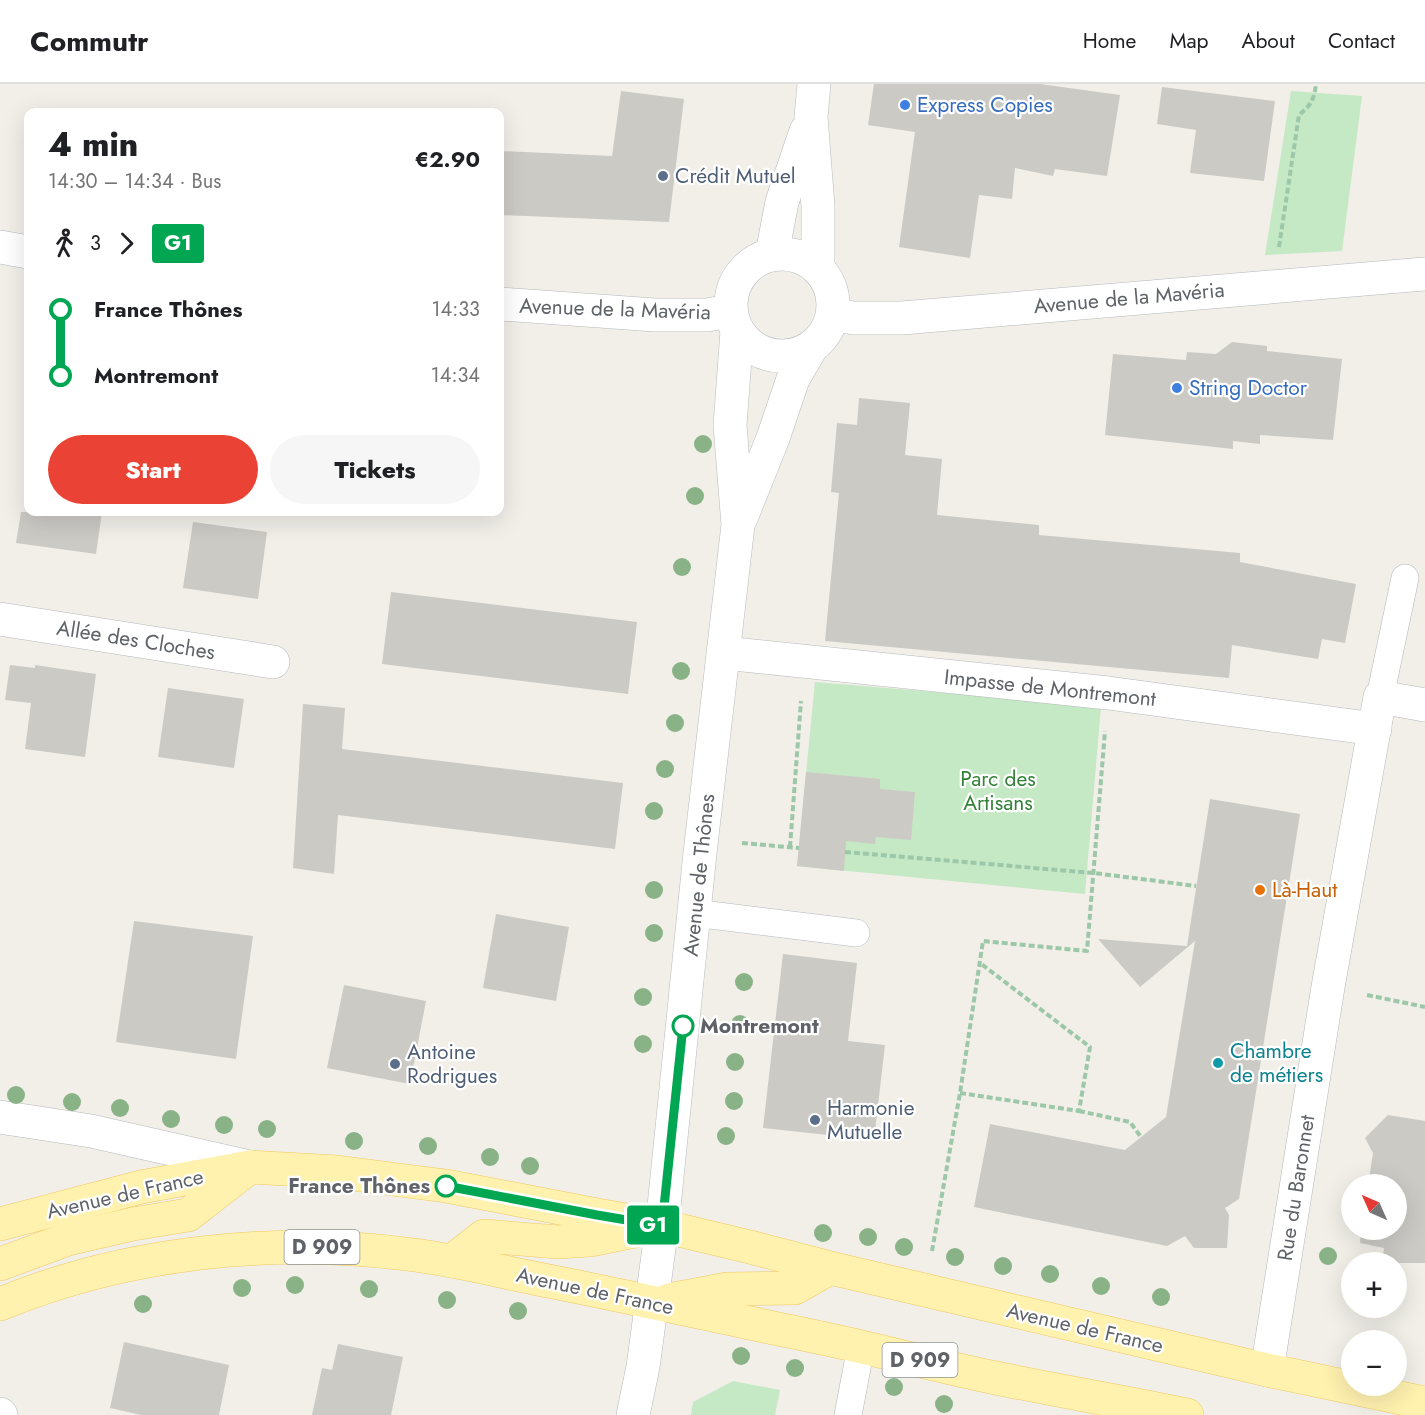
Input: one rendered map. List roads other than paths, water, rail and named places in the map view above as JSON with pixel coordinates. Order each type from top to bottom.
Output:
[{"type":"main road","name":"Avenue de France","points":[[0,1224],[141,1187],[250,1167],[338,1172],[446,1186],[662,1226],[830,1268],[1267,1370],[1425,1403]]},
{"type":"main road","points":[[0,1264],[68,1239],[133,1224],[188,1215],[250,1167]]},
{"type":"main road","points":[[452,1261],[484,1236],[558,1242],[590,1240],[662,1226]]},
{"type":"main road","name":"Avenue de France","points":[[0,1304],[83,1275],[192,1254],[281,1247],[332,1247],[407,1254],[452,1261],[652,1303],[996,1378],[1187,1415]]},
{"type":"main road","points":[[652,1303],[727,1289],[795,1288],[830,1268]]},
{"type":"street","points":[[814,84],[811,117],[818,206],[818,267],[831,290],[832,315],[825,334],[810,348],[791,356],[771,355],[747,344],[734,321],[734,286],[749,264],[772,254],[797,255],[818,267]]},
{"type":"street","points":[[772,254],[782,202],[811,117]]},
{"type":"street","points":[[0,247],[24,251]]},
{"type":"street","name":"Avenue de la Mavéria","points":[[832,315],[854,318],[902,318],[1425,274]]},
{"type":"street","name":"Avenue de la Mavéria","points":[[504,304],[655,315],[707,315],[734,321]]},
{"type":"street","name":"Avenue de Thônes","points":[[652,1303],[738,525],[730,425],[734,321]]},
{"type":"street","name":"Avenue de Thônes","points":[[738,525],[773,438],[793,379],[810,348]]},
{"type":"street","name":"Allée des Cloches","points":[[0,619],[273,662]]},
{"type":"street","name":"Impasse de Montremont","points":[[724,653],[1108,693],[1375,729]]},
{"type":"street","points":[[1380,697],[1425,705]]},
{"type":"street","name":"Rue du Baronnet","points":[[1267,1370],[1328,987],[1380,697]]},
{"type":"street","name":"Avenue de France","points":[[0,1117],[91,1131],[250,1167]]},
{"type":"street","points":[[633,1415],[652,1303]]},
{"type":"lane","points":[[1380,697],[1406,578]]},
{"type":"lane","points":[[694,913],[856,933]]},
{"type":"lane","points":[[848,1415],[861,1347]]},
{"type":"place","name":"Express Copies","points":[[905,105]]},
{"type":"place","name":"Crédit Mutuel","points":[[663,176]]},
{"type":"place","name":"String Doctor","points":[[1177,388]]},
{"type":"place","name":"Là-Haut","points":[[1260,890]]},
{"type":"place","name":"Montremont","points":[[683,1026]]},
{"type":"place","name":"Chambre de métiers","points":[[1218,1063]]},
{"type":"place","name":"Antoine Rodrigues","points":[[395,1064]]},
{"type":"place","name":"Harmonie Mutuelle","points":[[815,1120]]},
{"type":"place","name":"France Thônes","points":[[446,1186]]},
{"type":"park label","name":"Parc des Artisans","points":[[998,791]]}]
